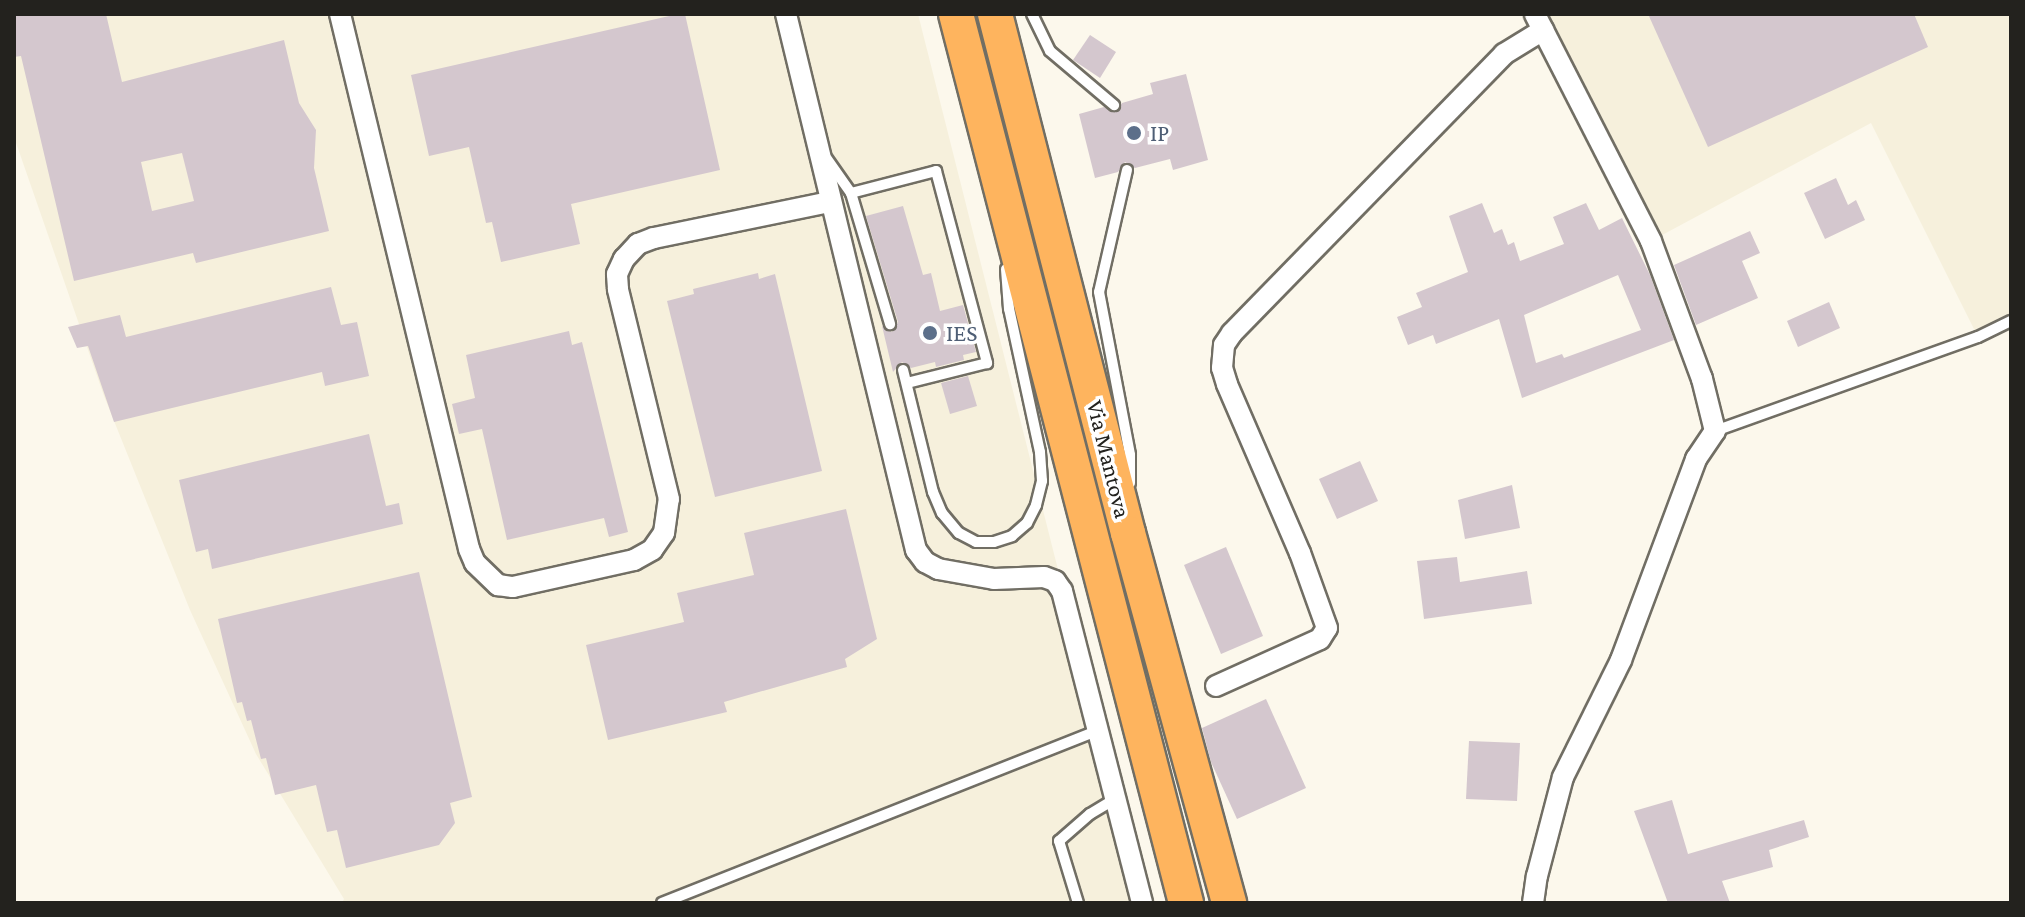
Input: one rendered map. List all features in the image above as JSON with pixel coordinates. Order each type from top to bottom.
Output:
[{"type":"highway","name":"Via Mantova","points":[[956,14],[1186,903]]},
{"type":"highway","name":"Via Mantova","points":[[995,14],[1128,533],[1229,903]]},
{"type":"street","points":[[340,14],[469,549],[475,563],[498,585],[513,587],[634,560],[652,550],[664,533],[669,499],[618,289],[617,274],[624,259],[638,244],[654,238],[829,202]]},
{"type":"street","points":[[786,14],[819,147],[829,202],[916,550],[925,562],[963,575],[1055,581],[1062,591],[1113,800],[1142,903]]},
{"type":"street","points":[[1216,686],[1320,639],[1327,628],[1300,553],[1227,384],[1222,368],[1224,345],[1232,333],[1504,54],[1539,22],[1651,241],[1702,379],[1715,431],[1696,459],[1621,660],[1563,777],[1533,903]]},
{"type":"lane","points":[[1032,14],[1050,51],[1114,105]]},
{"type":"lane","points":[[819,147],[851,193],[890,324]]},
{"type":"lane","points":[[1127,170],[1099,292],[1130,455],[1128,533]]},
{"type":"lane","points":[[851,193],[936,171],[987,363],[907,383]]},
{"type":"lane","points":[[903,370],[933,492],[942,513],[959,533],[976,542],[994,542],[1012,536],[1027,523],[1036,505],[1042,481],[1040,452],[1009,309],[1001,187]]},
{"type":"lane","points":[[1715,431],[1978,337],[2011,321]]},
{"type":"lane","points":[[662,903],[1096,731]]},
{"type":"lane","points":[[1078,903],[1059,841],[1090,814],[1113,800]]},
{"type":"shaded area","points":[[14,14],[918,14],[1142,903],[342,903],[344,899],[256,754],[190,610],[104,396],[14,137]]},
{"type":"shaded area","points":[[1535,14],[2011,14],[2011,321],[1978,337],[1871,123],[1651,241]]},
{"type":"building","points":[[14,14],[106,14],[122,82],[284,40],[299,103],[316,130],[314,168],[329,231],[196,263],[193,253],[74,281],[21,56],[14,57]],"holes":[[[182,153],[194,201],[152,211],[141,162]]]},
{"type":"building","points":[[685,14],[720,170],[571,204],[580,244],[501,262],[492,222],[486,223],[469,147],[429,156],[411,75]]},
{"type":"building","points":[[1648,14],[1914,14],[1928,47],[1708,147]]},
{"type":"building","points":[[1090,35],[1116,52],[1100,78],[1073,60]]},
{"type":"building","points":[[1186,74],[1208,160],[1173,170],[1170,159],[1135,168],[1125,162],[1118,172],[1095,178],[1079,114],[1104,107],[1117,112],[1122,103],[1153,94],[1150,83]]},
{"type":"building","points":[[1836,178],[1848,205],[1856,200],[1865,220],[1825,239],[1804,193]]},
{"type":"building","points":[[1482,203],[1494,233],[1502,229],[1508,245],[1514,242],[1520,261],[1564,244],[1553,217],[1586,203],[1599,230],[1622,218],[1650,275],[1674,340],[1522,398],[1499,319],[1436,344],[1433,335],[1408,345],[1397,317],[1422,307],[1416,293],[1468,272],[1449,216]],"holes":[[[1618,275],[1641,330],[1564,358],[1562,354],[1536,363],[1524,315]]]},
{"type":"building","points":[[903,206],[923,275],[931,273],[940,311],[963,305],[976,352],[963,355],[964,360],[936,367],[935,362],[911,368],[902,362],[893,372],[882,326],[892,332],[898,322],[866,216]]},
{"type":"building","points":[[1750,231],[1760,253],[1742,261],[1758,298],[1696,325],[1674,265]]},
{"type":"building","points":[[758,273],[759,279],[775,274],[822,471],[715,497],[667,301],[694,294],[693,289]]},
{"type":"building","points":[[331,287],[341,325],[357,322],[369,376],[325,386],[322,372],[114,422],[88,346],[77,348],[68,327],[120,315],[126,337]]},
{"type":"building","points":[[1829,302],[1840,328],[1798,347],[1787,321]]},
{"type":"building","points":[[569,331],[572,345],[582,342],[628,532],[609,537],[604,518],[507,540],[482,429],[459,434],[452,404],[475,398],[466,355]]},
{"type":"building","points":[[968,376],[977,406],[950,414],[941,383]]},
{"type":"building","points":[[369,434],[386,506],[399,503],[403,524],[212,569],[208,549],[196,552],[179,480]]},
{"type":"building","points":[[1360,461],[1378,501],[1337,519],[1319,479]]},
{"type":"building","points":[[1512,485],[1520,528],[1465,539],[1458,500]]},
{"type":"building","points":[[846,509],[877,639],[845,659],[847,667],[724,702],[727,712],[608,740],[586,645],[684,622],[677,593],[754,575],[744,533]]},
{"type":"building","points":[[1226,547],[1263,636],[1221,654],[1184,565]]},
{"type":"building","points":[[1457,557],[1460,582],[1527,571],[1532,604],[1424,619],[1417,561]]},
{"type":"building","points":[[419,572],[472,797],[450,803],[455,823],[439,845],[346,868],[337,830],[327,832],[316,785],[275,795],[266,758],[261,759],[251,720],[247,721],[242,702],[237,703],[218,619]]},
{"type":"building","points":[[1266,699],[1306,788],[1237,819],[1211,762],[1202,728]]},
{"type":"building","points":[[1469,741],[1520,743],[1517,801],[1466,799]]},
{"type":"building","points":[[1672,800],[1688,854],[1804,820],[1809,837],[1769,850],[1773,867],[1722,881],[1730,903],[1668,903],[1634,811]]},
{"type":"place","name":"IP","points":[[1134,133]]},
{"type":"place","name":"IES","points":[[930,333]]}]
